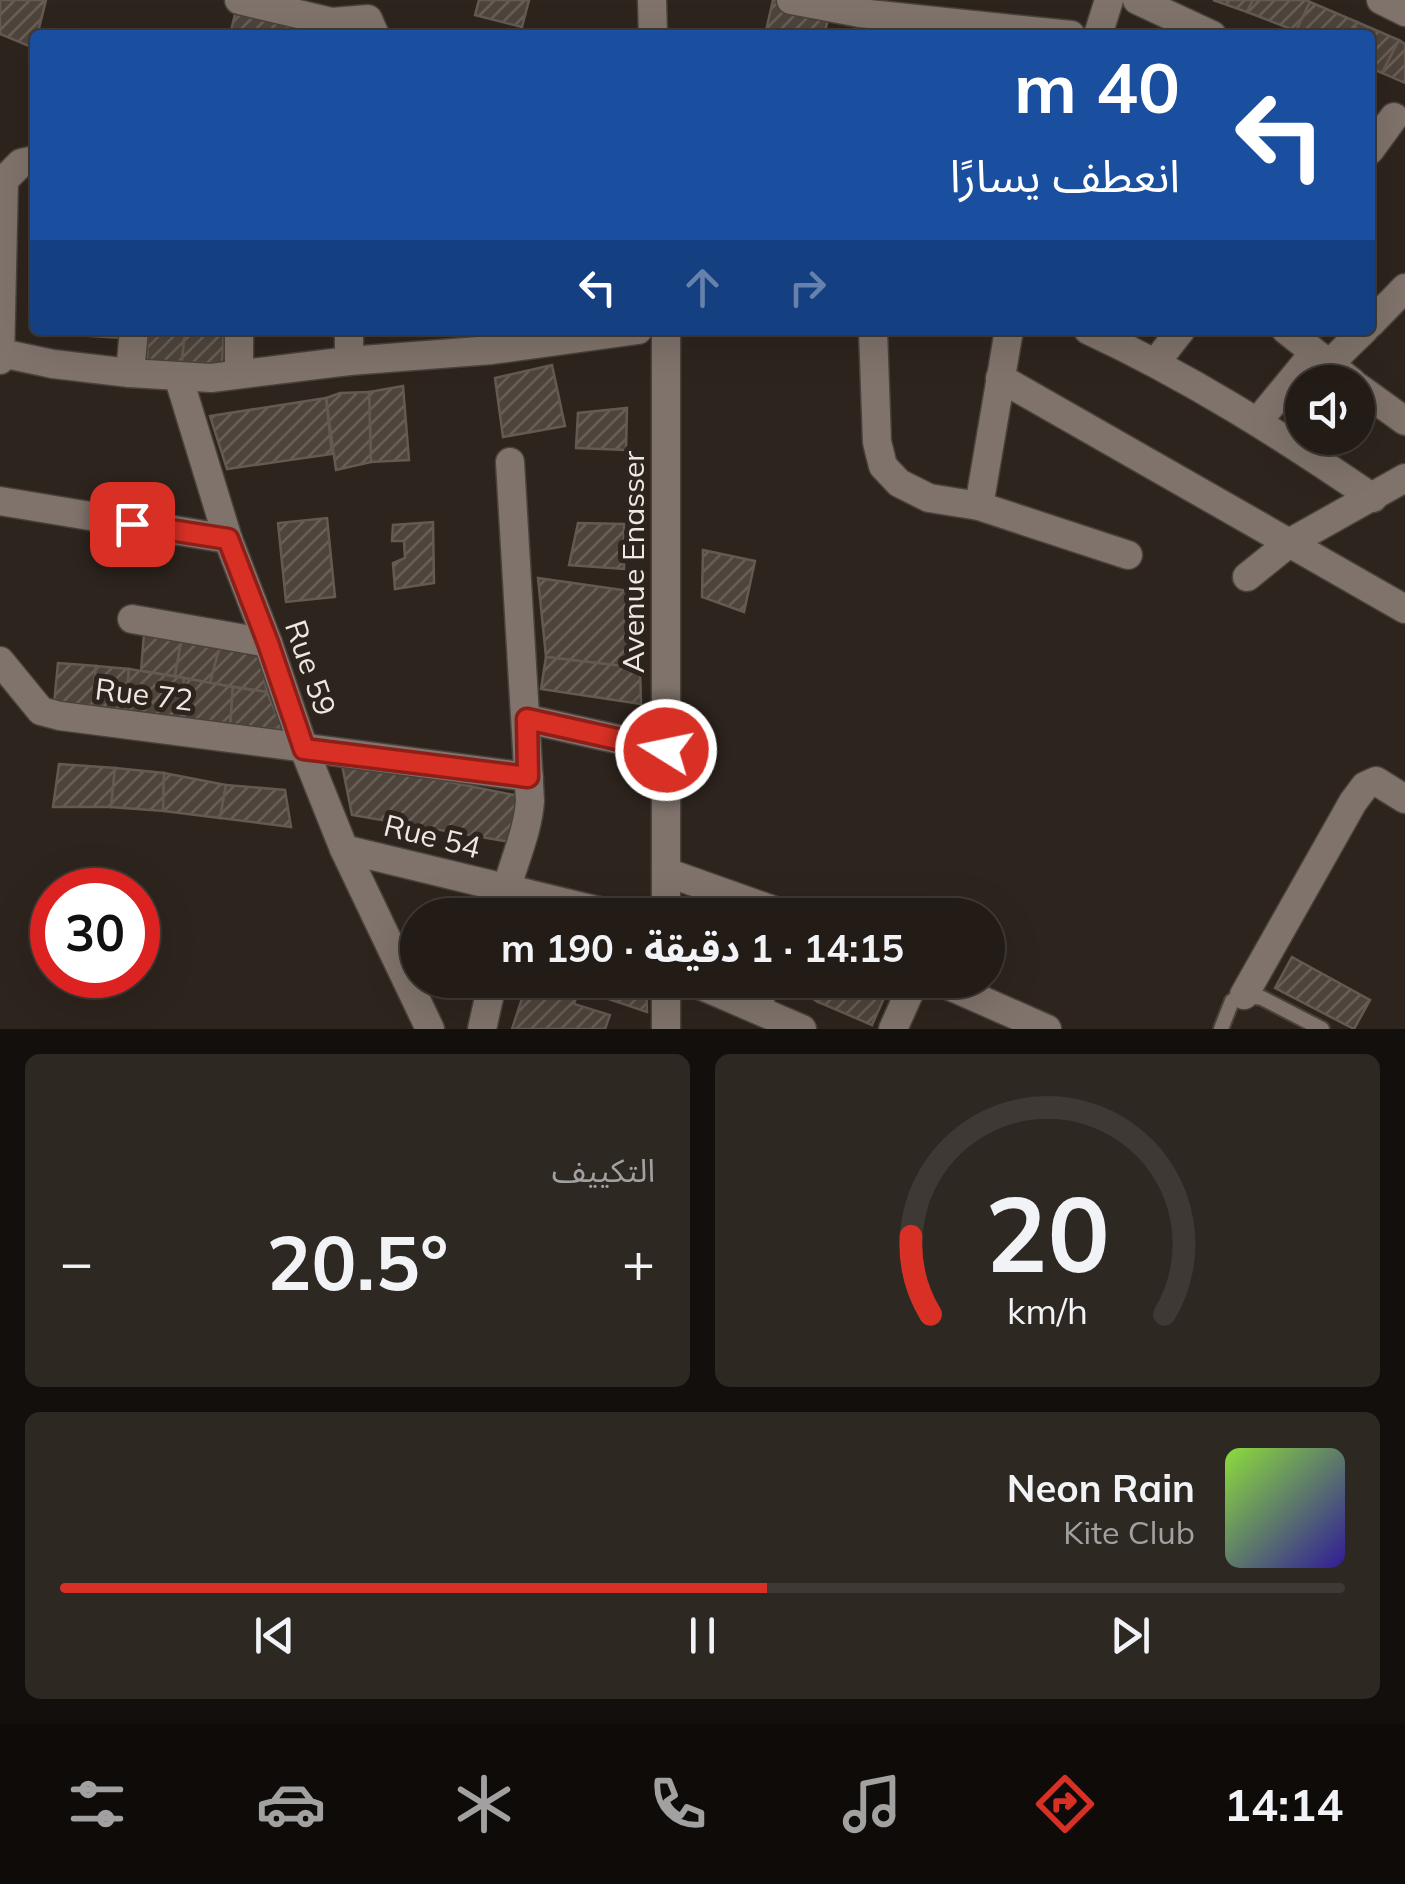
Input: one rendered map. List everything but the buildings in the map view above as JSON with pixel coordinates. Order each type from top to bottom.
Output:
[{"type":"street","points":[[239,0],[332,22],[368,20],[373,30]]},
{"type":"street","points":[[652,0],[653,30]]},
{"type":"street","points":[[790,0],[1034,30]]},
{"type":"street","points":[[1100,30],[1109,0]]},
{"type":"street","points":[[1137,0],[1201,30]]},
{"type":"street","points":[[1381,0],[1405,12]]},
{"type":"street","points":[[1375,142],[1390,116]]},
{"type":"street","points":[[30,162],[12,169],[4,180],[0,356],[179,379],[492,350],[602,335]]},
{"type":"street","points":[[1375,319],[1405,288]]},
{"type":"street","points":[[130,374],[134,335]]},
{"type":"street","points":[[239,335],[239,374]]},
{"type":"street","points":[[349,335],[349,361]]},
{"type":"street","name":"Avenue Enasser","points":[[666,335],[666,898]]},
{"type":"street","points":[[873,335],[878,442],[886,471],[899,483],[929,498],[980,506],[1128,554]]},
{"type":"street","points":[[980,506],[1008,335]]},
{"type":"street","points":[[1099,335],[1156,362],[1258,421],[1373,498]]},
{"type":"street","points":[[1156,362],[1177,335]]},
{"type":"street","points":[[1292,335],[1329,365]]},
{"type":"street","points":[[1258,421],[1321,359],[1357,335]]},
{"type":"street","points":[[1000,378],[1405,608]]},
{"type":"street","name":"Rue 59","points":[[179,379],[228,539],[304,749],[344,849],[427,1028]]},
{"type":"street","points":[[1375,400],[1405,421]]},
{"type":"street","points":[[503,898],[528,817],[527,719],[510,462]]},
{"type":"street","points":[[1248,577],[1289,542],[1405,478]]},
{"type":"street","points":[[0,501],[228,539]]},
{"type":"street","points":[[132,619],[268,643]]},
{"type":"street","name":"Rue 72","points":[[0,661],[29,700],[46,713],[528,777]]},
{"type":"street","points":[[527,719],[666,750]]},
{"type":"street","points":[[1244,994],[1364,786],[1376,782],[1405,799]]},
{"type":"street","name":"Rue 54","points":[[344,849],[490,898]]},
{"type":"street","points":[[666,872],[740,898]]},
{"type":"street","points":[[482,1029],[489,998]]},
{"type":"street","points":[[666,998],[666,1029]]},
{"type":"street","points":[[732,998],[802,1029]]},
{"type":"street","points":[[756,1008],[760,998]]},
{"type":"street","points":[[893,1029],[907,998]]},
{"type":"street","points":[[975,998],[1041,1028]]},
{"type":"lane","points":[[1220,1029],[1232,1002],[1244,994],[1262,998],[1322,1029]]},
{"type":"route","points":[[132,524],[228,539],[304,749],[528,777],[527,719],[666,750]]}]
